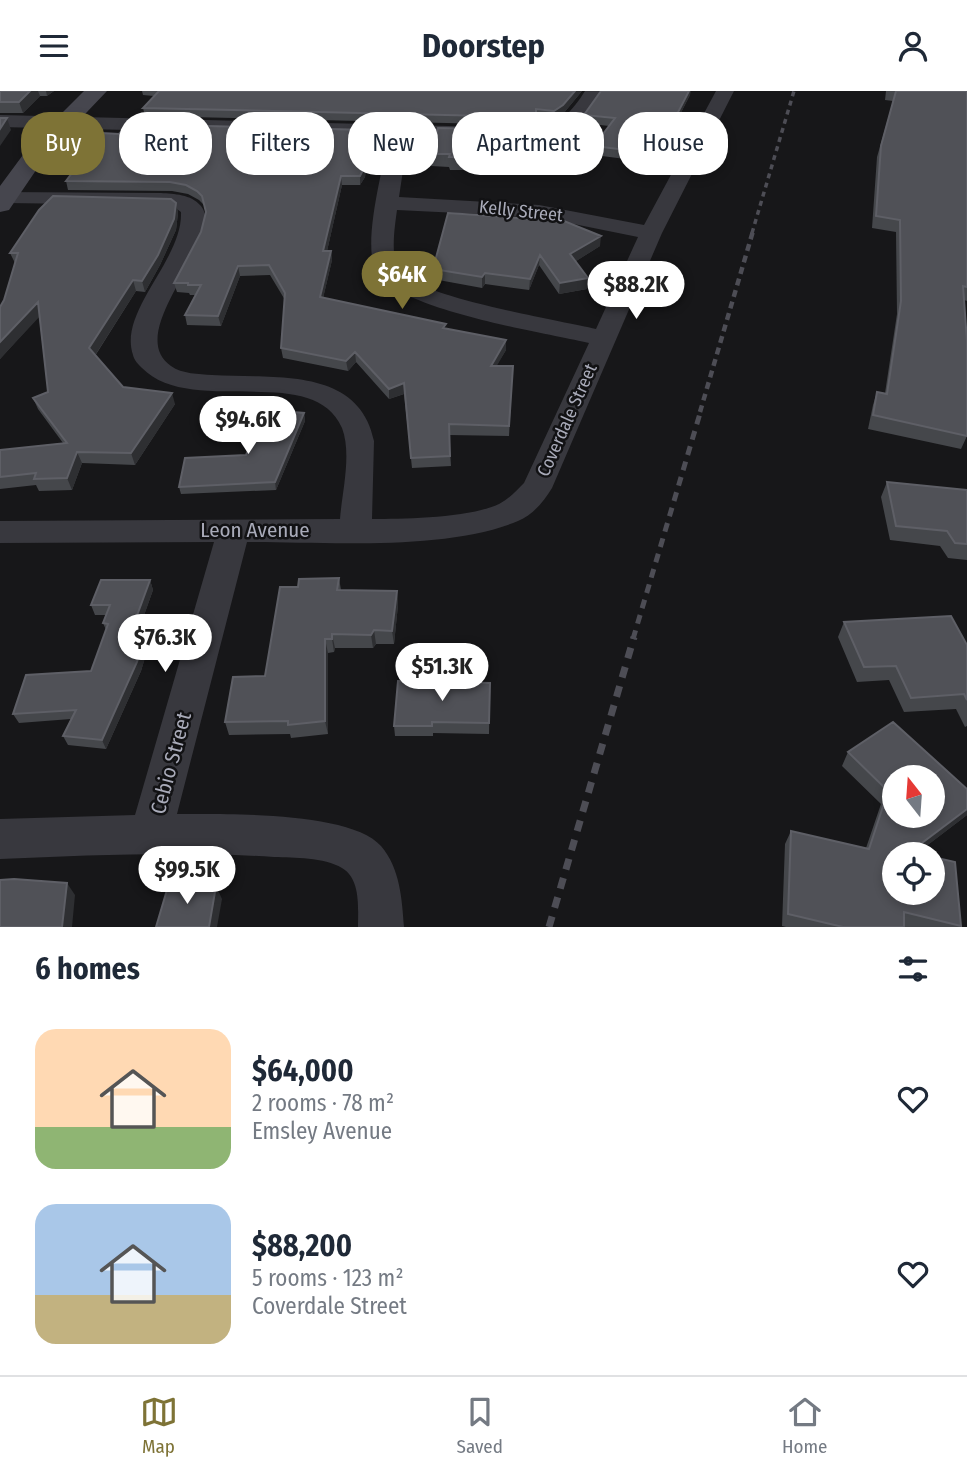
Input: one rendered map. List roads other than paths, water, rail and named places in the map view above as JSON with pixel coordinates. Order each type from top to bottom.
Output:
[{"type":"street","points":[[74,112],[96,91]]},
{"type":"street","points":[[438,132],[554,132],[572,123],[594,91]]},
{"type":"street","name":"Coverdale Street","points":[[508,513],[521,505],[537,488],[651,233],[726,91]]},
{"type":"street","points":[[0,121],[21,122]]},
{"type":"street","points":[[105,124],[348,130]]},
{"type":"street","points":[[3,201],[21,174]]},
{"type":"street","points":[[393,175],[382,238],[386,268],[393,279],[432,299],[603,338]]},
{"type":"street","points":[[3,201],[161,199],[179,201],[192,209],[192,229],[146,326],[143,348],[146,356],[151,365],[164,375],[185,381],[282,386],[323,393],[340,400],[357,431],[359,450],[355,531]]},
{"type":"street","name":"Kelly Street","points":[[389,203],[539,211],[651,233]]},
{"type":"street","name":"Leon Avenue","points":[[0,532],[355,531],[450,526],[508,513]]},
{"type":"street","name":"Cebio Street","points":[[151,833],[234,530]]},
{"type":"street","points":[[0,839],[151,833],[286,838],[345,846],[359,854],[376,875],[381,927]]},
{"type":"railway","points":[[752,233],[794,91]]},
{"type":"railway","points":[[700,412],[753,231]]},
{"type":"railway","points":[[633,639],[701,410]]},
{"type":"railway","points":[[549,927],[634,637]]}]
